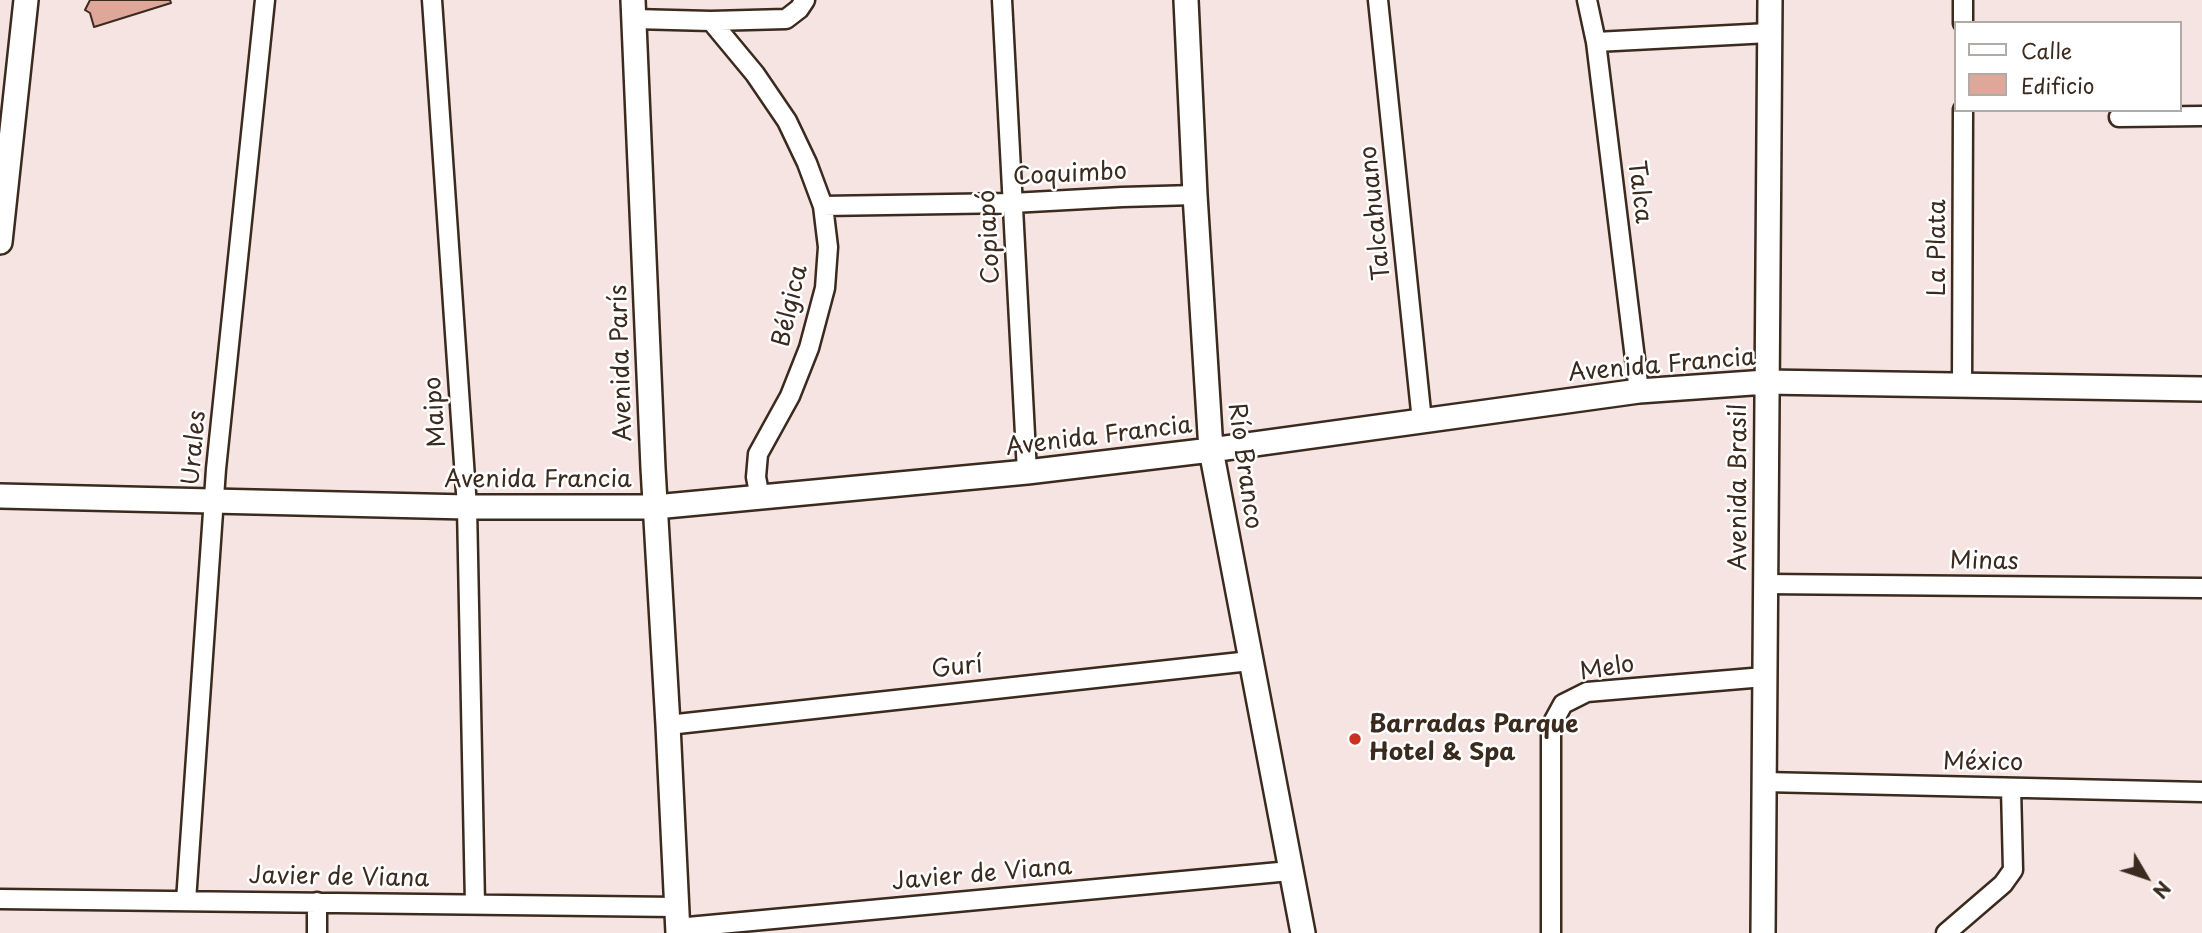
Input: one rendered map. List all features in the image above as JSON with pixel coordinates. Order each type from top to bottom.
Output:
[{"type":"street","points":[[0,242],[26,0]]},
{"type":"street","name":"Urales","points":[[186,901],[214,502],[265,0]]},
{"type":"street","name":"Maipo","points":[[432,0],[467,507],[475,904]]},
{"type":"street","points":[[634,10],[711,21],[786,19],[799,9],[805,0]]},
{"type":"street","name":"Copiapó","points":[[1002,0],[1027,472]]},
{"type":"street","name":"Río Branco","points":[[1186,0],[1211,450],[1303,933]]},
{"type":"street","name":"Talcahuano","points":[[1378,0],[1422,421]]},
{"type":"street","name":"Talca","points":[[1587,0],[1596,42],[1639,391]]},
{"type":"street","name":"Avenida Brasil","points":[[1763,933],[1770,0]]},
{"type":"street","points":[[1963,0],[1963,21]]},
{"type":"street","name":"Avenida París","points":[[634,10],[655,507],[677,922]]},
{"type":"street","name":"Bélgica","points":[[711,21],[755,74],[787,121],[807,163],[822,206],[828,247],[825,288],[809,348],[790,396],[758,454],[756,477],[760,498]]},
{"type":"street","points":[[1596,42],[1769,33]]},
{"type":"street","name":"La Plata","points":[[1962,385],[1963,112]]},
{"type":"street","points":[[2119,117],[2202,117]]},
{"type":"street","name":"Coquimbo","points":[[822,206],[1012,203],[1195,195]]},
{"type":"street","name":"Avenida Francia","points":[[0,496],[467,507],[655,507],[1027,472],[1211,450],[1639,391],[1766,382],[2202,388]]},
{"type":"street","name":"Minas","points":[[1765,584],[2202,588]]},
{"type":"street","name":"Gurí","points":[[668,725],[1250,661]]},
{"type":"street","name":"Melo","points":[[1551,933],[1551,726],[1563,704],[1587,692],[1764,677]]},
{"type":"street","name":"México","points":[[1764,782],[2202,792]]},
{"type":"street","points":[[1946,933],[2003,884],[2013,870],[2011,788]]},
{"type":"street","name":"Javier de Viana","points":[[0,899],[475,904],[677,922],[1290,870]]},
{"type":"street","points":[[317,902],[317,933]]},
{"type":"building","points":[[90,0],[170,0],[171,3],[94,27],[90,13],[85,10]]},
{"type":"place","name":"Barradas Parque Hotel & Spa","points":[[1355,739]]}]
